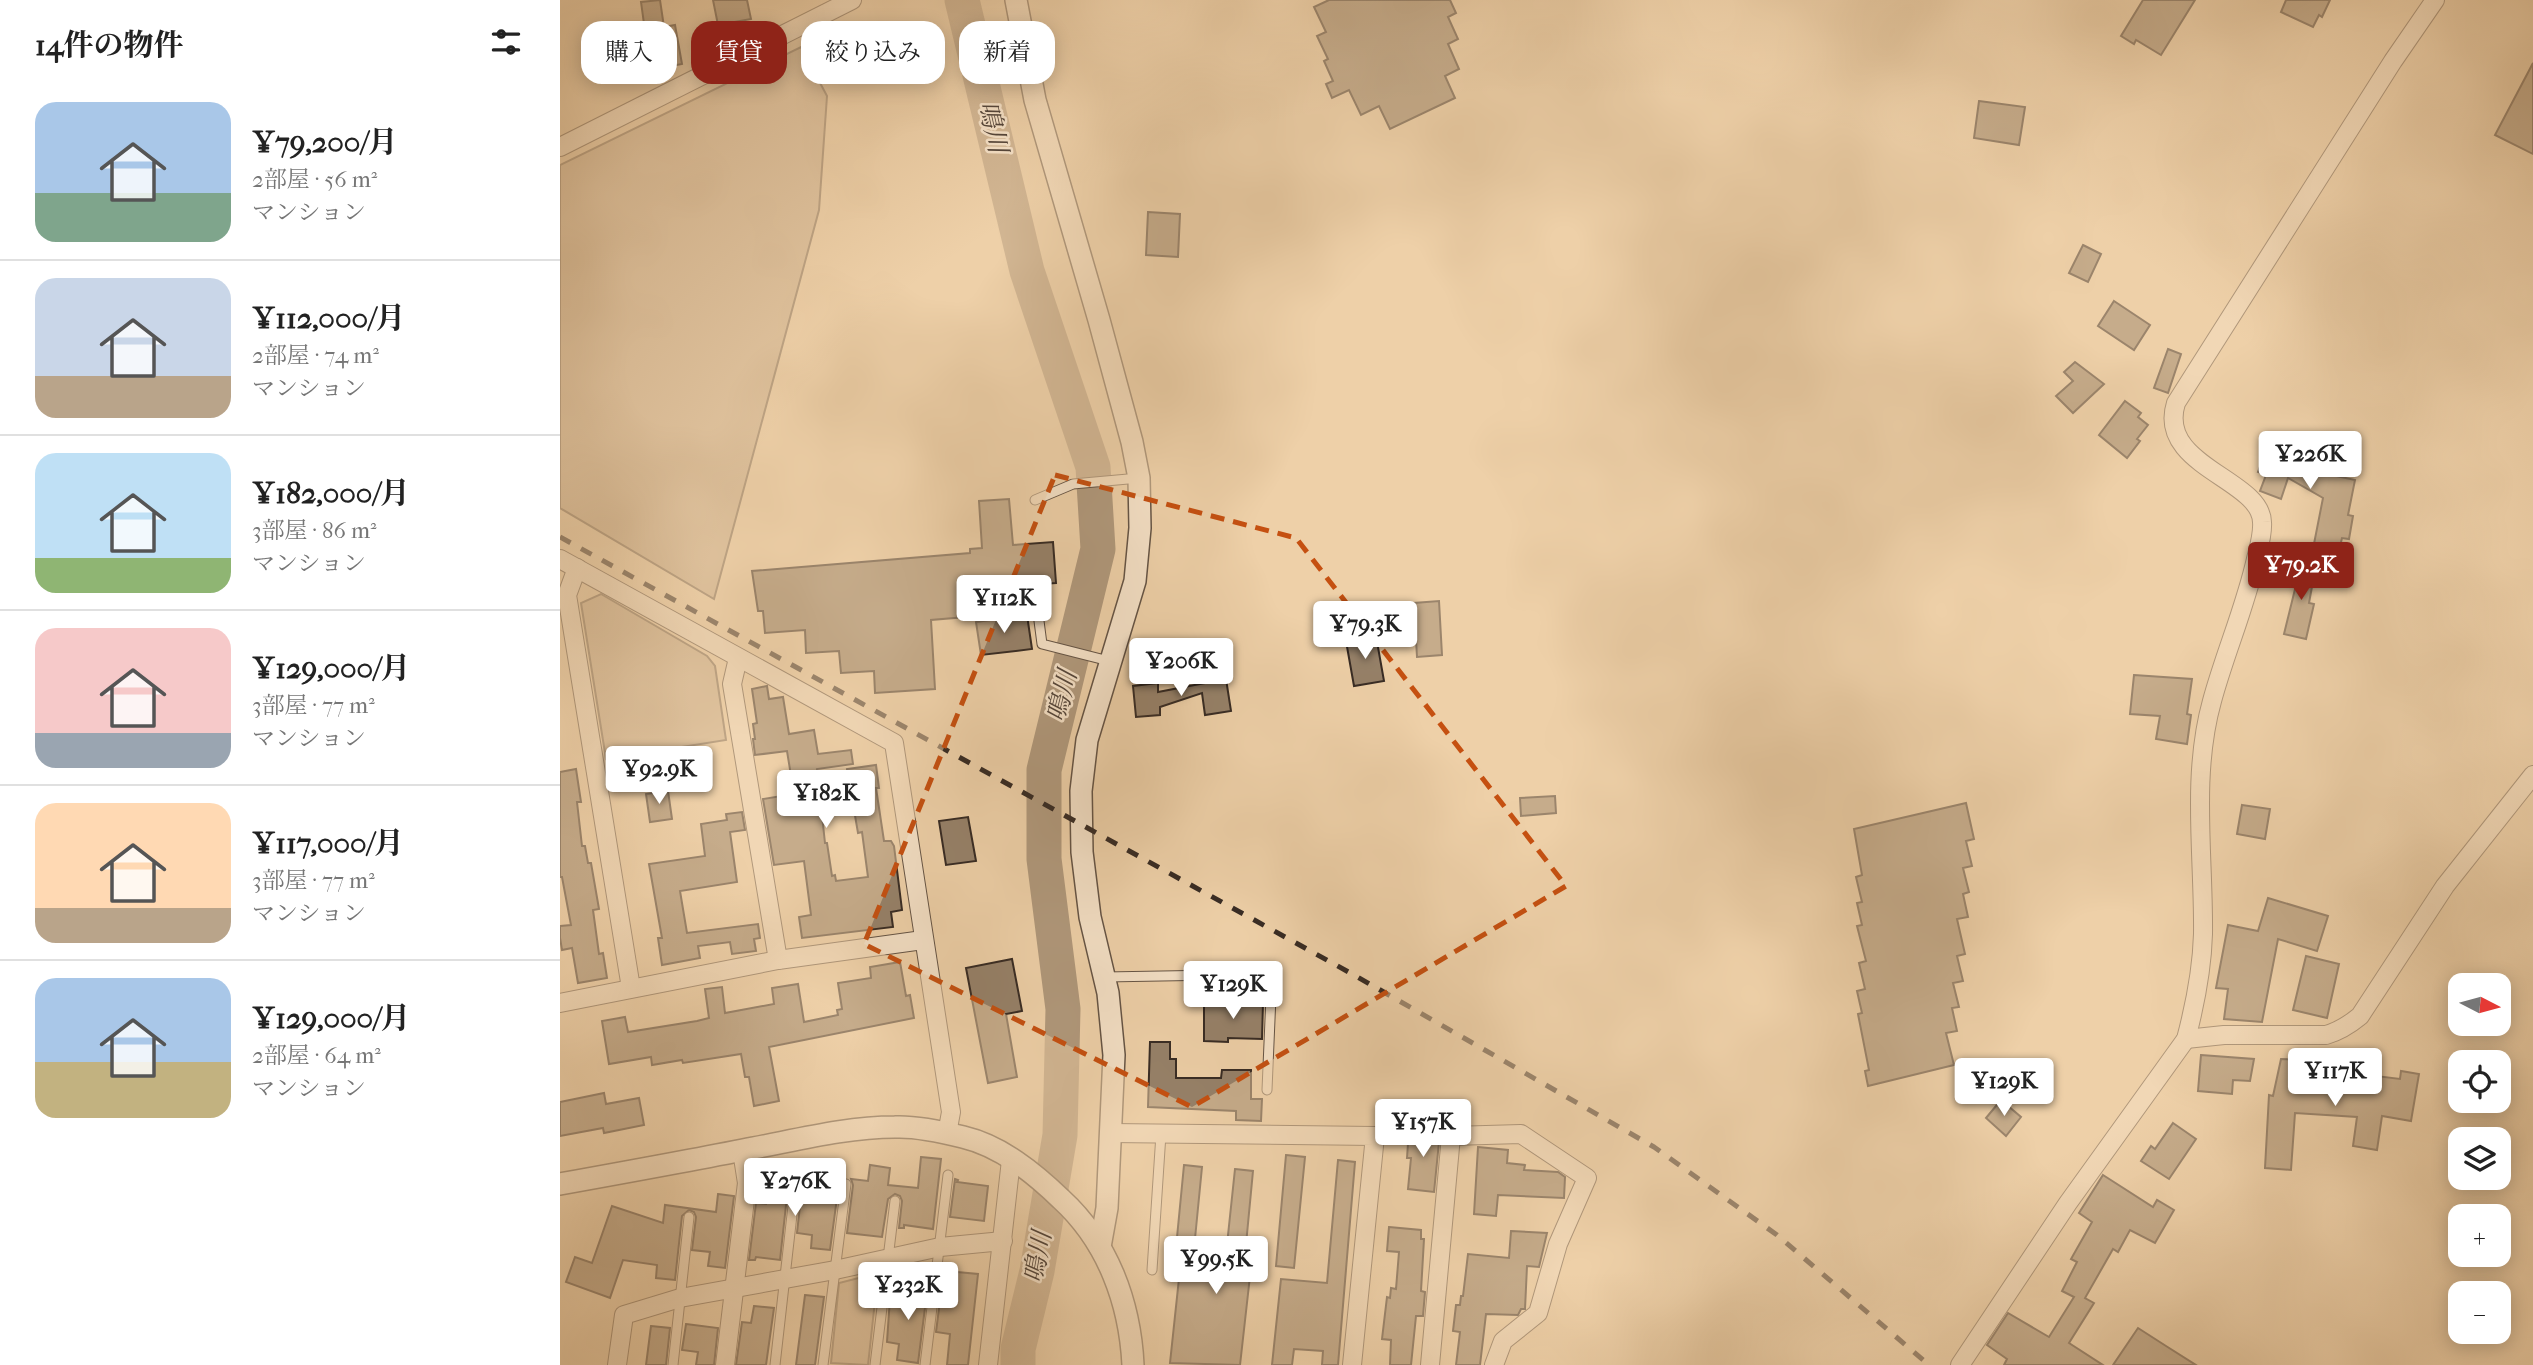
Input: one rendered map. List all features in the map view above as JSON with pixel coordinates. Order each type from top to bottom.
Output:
[{"type":"street","points":[[560,147],[852,0]]},
{"type":"street","points":[[1016,0],[1035,100],[1099,320],[1139,478],[1140,528],[1135,582],[1087,740],[1081,791],[1082,852],[1090,917],[1104,977],[1114,1055],[1107,1208],[1100,1247]]},
{"type":"street","points":[[1966,1360],[2068,1203],[2186,1039],[2198,986],[2203,936],[2201,752],[2212,701],[2251,580],[2262,521],[2260,510],[2250,497],[2220,478],[2191,453],[2175,434],[2172,414],[2195,372],[2393,61],[2435,0]]},
{"type":"street","points":[[560,559],[894,743],[951,1112],[947,1134]]},
{"type":"street","points":[[577,568],[567,595],[631,988]]},
{"type":"street","points":[[738,658],[732,684],[778,960]]},
{"type":"street","points":[[2186,1039],[2224,1035],[2326,1035],[2340,1031],[2350,1024],[2360,1016],[2445,886],[2533,775]]},
{"type":"street","points":[[560,1003],[778,960],[923,940]]},
{"type":"street","points":[[560,1184],[847,1131],[897,1126],[966,1137],[1032,1171],[1071,1208],[1100,1247],[1123,1298],[1131,1336],[1133,1365]]},
{"type":"street","points":[[1110,1133],[1375,1136],[1352,1365]]},
{"type":"street","points":[[1430,1365],[1451,1136],[1521,1134],[1587,1178],[1558,1244],[1538,1313],[1503,1341],[1494,1365]]},
{"type":"street","points":[[725,1365],[747,1183],[742,1151]]},
{"type":"street","points":[[989,1365],[1011,1160]]},
{"type":"street","points":[[617,1365],[624,1315],[680,1298],[735,1287],[835,1270],[940,1247],[1003,1241]]},
{"type":"lane","points":[[1035,500],[1073,484],[1139,478]]},
{"type":"lane","points":[[1036,598],[1042,644],[1109,661]]},
{"type":"lane","points":[[1104,977],[1217,975],[1271,996],[1267,1090]]},
{"type":"lane","points":[[1152,1270],[1161,1134]]},
{"type":"lane","points":[[925,1365],[948,1175]]},
{"type":"lane","points":[[823,1365],[846,1184]]},
{"type":"lane","points":[[775,1365],[794,1197]]},
{"type":"lane","points":[[875,1365],[895,1201]]},
{"type":"lane","points":[[673,1365],[689,1217]]},
{"type":"highlighted area","points":[[1055,475],[1296,538],[1566,886],[1192,1107],[864,944]]},
{"type":"shaded area","points":[[801,47],[801,84],[821,84],[827,96],[819,210],[714,599],[560,508],[560,165],[725,84],[787,84],[787,54]]},
{"type":"shaded area","points":[[601,594],[707,656],[715,666],[726,740],[606,759],[581,603]]},
{"type":"shaded area","points":[[878,1273],[868,1365],[831,1363],[839,1283]]},
{"type":"building","points":[[660,0],[663,21],[644,21],[641,2]]},
{"type":"building","points":[[713,0],[747,0],[751,19],[717,21]]},
{"type":"building","points":[[1329,0],[1450,0],[1456,13],[1448,17],[1458,39],[1448,44],[1459,69],[1445,76],[1455,98],[1390,129],[1379,106],[1361,115],[1349,90],[1332,98],[1326,84],[1333,81],[1324,61],[1328,59],[1317,36],[1326,32],[1314,7]]},
{"type":"building","points":[[2143,0],[2195,0],[2161,55],[2136,40],[2134,44],[2121,36]]},
{"type":"building","points":[[2286,0],[2330,0],[2322,17],[2319,15],[2313,27],[2281,12]]},
{"type":"building","points":[[677,36],[682,64],[677,65]]},
{"type":"building","points":[[2533,63],[2533,154],[2495,135]]},
{"type":"building","points":[[1979,101],[2025,107],[2019,145],[1974,138]]},
{"type":"building","points":[[1148,212],[1180,214],[1178,257],[1146,255]]},
{"type":"building","points":[[2083,245],[2101,254],[2088,282],[2069,273]]},
{"type":"building","points":[[2114,301],[2150,325],[2134,350],[2098,326]]},
{"type":"building","points":[[2168,349],[2181,354],[2168,393],[2154,388]]},
{"type":"building","points":[[2075,362],[2104,384],[2073,413],[2056,396],[2073,381],[2064,372]]},
{"type":"building","points":[[2125,401],[2141,413],[2138,417],[2148,425],[2127,458],[2099,435]]},
{"type":"building","points":[[2267,435],[2322,454],[2313,471],[2355,480],[2348,515],[2353,516],[2349,539],[2342,538],[2337,559],[2312,554],[2323,498],[2288,478],[2281,499],[2260,491],[2266,475],[2258,472],[2265,453],[2261,452]]},
{"type":"building","points":[[1009,499],[1013,545],[1053,542],[1056,583],[1040,584],[1039,576],[974,581],[978,616],[931,620],[935,689],[875,693],[874,671],[841,673],[839,651],[806,653],[805,630],[765,633],[763,611],[758,611],[752,571],[970,553],[970,549],[982,548],[979,501]]},
{"type":"building","points":[[2298,562],[2316,565],[2309,603],[2314,604],[2306,639],[2284,634],[2296,585]]},
{"type":"building","points":[[1439,601],[1442,655],[1417,657],[1414,603]]},
{"type":"building","points":[[1027,615],[1032,649],[981,655],[976,622]]},
{"type":"building","points":[[1376,636],[1384,681],[1354,686],[1346,641]]},
{"type":"building","points":[[2134,675],[2192,679],[2187,714],[2191,715],[2187,744],[2156,739],[2160,716],[2130,714]]},
{"type":"building","points":[[1226,679],[1231,711],[1205,715],[1202,693],[1160,707],[1160,715],[1136,717],[1133,686],[1158,683],[1158,692]]},
{"type":"building","points":[[767,686],[769,699],[783,697],[789,734],[814,730],[818,754],[851,750],[853,764],[817,769],[825,843],[832,876],[835,875],[836,881],[868,877],[862,832],[858,833],[847,769],[876,765],[879,788],[876,788],[884,841],[891,841],[894,846],[902,910],[891,912],[893,927],[802,938],[799,917],[811,915],[804,861],[774,865],[763,799],[794,794],[787,751],[755,755],[753,724],[757,723],[752,689]]},
{"type":"building","points":[[576,769],[581,802],[577,802],[582,846],[585,846],[588,863],[591,863],[599,909],[593,910],[599,954],[603,953],[607,978],[578,983],[572,948],[562,950],[560,938],[560,926],[571,925],[560,877],[560,772]]},
{"type":"building","points":[[668,791],[672,819],[650,822],[646,794]]},
{"type":"building","points":[[1555,796],[1556,813],[1521,816],[1520,798]]},
{"type":"building","points":[[1966,803],[1974,839],[1966,841],[1972,866],[1963,868],[1969,892],[1963,894],[1968,917],[1957,919],[1965,954],[1957,956],[1963,981],[1953,983],[1959,1007],[1952,1008],[1957,1031],[1946,1033],[1954,1065],[1868,1086],[1865,1071],[1869,1070],[1858,1014],[1862,1013],[1857,991],[1865,989],[1859,963],[1866,961],[1857,926],[1862,925],[1857,903],[1862,902],[1856,877],[1862,875],[1854,829]]},
{"type":"building","points":[[2242,805],[2270,809],[2265,839],[2237,834]]},
{"type":"building","points":[[742,812],[745,830],[730,832],[737,882],[680,891],[687,933],[758,924],[760,938],[754,939],[756,951],[732,954],[730,942],[698,946],[700,958],[662,965],[658,938],[662,938],[649,864],[705,856],[701,824],[727,820],[726,814]]},
{"type":"building","points":[[968,817],[976,861],[946,865],[939,821]]},
{"type":"building","points":[[2268,898],[2328,916],[2317,951],[2278,939],[2262,1022],[2224,1019],[2228,989],[2216,988],[2228,925],[2258,931]]},
{"type":"building","points":[[2306,956],[2339,964],[2327,1018],[2293,1010]]},
{"type":"building","points":[[1012,959],[1022,1011],[1006,1014],[1017,1077],[988,1083],[966,968]]},
{"type":"building","points":[[900,962],[906,996],[910,995],[914,1018],[769,1047],[779,1101],[754,1106],[749,1077],[745,1077],[741,1054],[683,1063],[682,1060],[652,1065],[651,1057],[609,1064],[602,1021],[625,1017],[628,1032],[697,1021],[709,1018],[705,989],[722,987],[725,1013],[774,1004],[772,988],[798,984],[804,1022],[838,1015],[837,1010],[842,1009],[838,983],[871,978],[870,967]]},
{"type":"building","points":[[1204,1002],[1263,1003],[1262,1039],[1228,1038],[1228,1042],[1204,1041]]},
{"type":"building","points":[[1150,1042],[1170,1042],[1170,1059],[1176,1059],[1176,1078],[1221,1078],[1222,1070],[1251,1070],[1251,1099],[1262,1099],[1261,1121],[1236,1120],[1236,1111],[1148,1107]]},
{"type":"building","points":[[2201,1055],[2254,1059],[2250,1081],[2233,1080],[2232,1094],[2198,1091]]},
{"type":"building","points":[[2281,1059],[2300,1060],[2298,1085],[2350,1088],[2352,1073],[2400,1079],[2401,1071],[2419,1074],[2411,1121],[2382,1116],[2377,1150],[2353,1146],[2357,1117],[2295,1113],[2291,1170],[2265,1168],[2269,1095],[2273,1096]]},
{"type":"building","points":[[604,1093],[606,1104],[639,1098],[644,1125],[604,1133],[603,1128],[560,1136],[560,1102]]},
{"type":"building","points":[[2001,1100],[2021,1117],[2006,1136],[1986,1118]]},
{"type":"building","points":[[2173,1123],[2196,1139],[2169,1179],[2141,1161],[2151,1146],[2155,1149]]},
{"type":"building","points":[[1409,1129],[1440,1132],[1434,1192],[1408,1189],[1411,1158],[1407,1158]]},
{"type":"building","points":[[1478,1147],[1508,1150],[1507,1163],[1525,1165],[1524,1170],[1558,1172],[1565,1177],[1564,1198],[1498,1195],[1496,1216],[1474,1214]]},
{"type":"building","points":[[1286,1155],[1305,1157],[1294,1268],[1276,1266]]},
{"type":"building","points":[[921,1157],[941,1159],[933,1229],[904,1225],[904,1228],[899,1228],[902,1201],[900,1196],[895,1194],[888,1199],[882,1237],[847,1233],[853,1185],[851,1179],[868,1181],[870,1165],[890,1168],[888,1185],[918,1188]]},
{"type":"building","points":[[1338,1160],[1355,1162],[1338,1365],[1322,1365],[1323,1351],[1294,1349],[1292,1365],[1272,1365],[1281,1279],[1327,1283]]},
{"type":"building","points":[[1184,1165],[1202,1167],[1193,1259],[1175,1258]]},
{"type":"building","points":[[1235,1169],[1253,1171],[1243,1276],[1250,1276],[1240,1365],[1170,1363],[1180,1269],[1224,1273]]},
{"type":"building","points":[[820,1175],[843,1178],[839,1183],[830,1250],[811,1248],[812,1235],[797,1233],[801,1197],[799,1192],[794,1190],[787,1196],[780,1260],[756,1257],[755,1260],[749,1260],[756,1203],[766,1204],[768,1186],[818,1191]]},
{"type":"building","points":[[2103,1175],[2153,1207],[2157,1200],[2174,1210],[2155,1243],[2130,1230],[2118,1252],[2113,1249],[2085,1298],[2094,1303],[2069,1343],[2103,1365],[2004,1365],[2007,1359],[1987,1345],[2008,1313],[2049,1337],[2074,1297],[2062,1291],[2077,1262],[2071,1259],[2092,1222],[2079,1213]]},
{"type":"building","points":[[955,1179],[957,1182],[988,1186],[984,1221],[950,1217]]},
{"type":"building","points":[[718,1194],[734,1196],[725,1268],[708,1266],[710,1252],[692,1250],[696,1217],[694,1212],[689,1210],[682,1216],[675,1280],[656,1278],[657,1265],[623,1260],[610,1298],[566,1282],[575,1257],[592,1263],[612,1206],[663,1223],[665,1205],[716,1212]]},
{"type":"building","points":[[1389,1227],[1421,1230],[1421,1239],[1424,1239],[1421,1291],[1425,1292],[1423,1316],[1416,1316],[1411,1365],[1390,1365],[1391,1340],[1382,1339],[1387,1297],[1390,1298],[1391,1288],[1396,1289],[1399,1252],[1387,1251]]},
{"type":"building","points":[[1511,1231],[1547,1233],[1539,1267],[1527,1266],[1525,1309],[1521,1309],[1518,1315],[1486,1314],[1480,1365],[1456,1365],[1460,1332],[1453,1331],[1456,1305],[1460,1305],[1463,1296],[1468,1254],[1509,1258]]},
{"type":"building","points":[[957,1272],[978,1274],[968,1365],[947,1365],[950,1334],[936,1332],[942,1285],[956,1287]]},
{"type":"building","points":[[907,1281],[928,1284],[918,1363],[897,1360],[899,1344],[887,1342],[890,1298],[905,1299]]},
{"type":"building","points":[[805,1295],[824,1297],[815,1365],[796,1365]]},
{"type":"building","points":[[754,1306],[774,1308],[766,1365],[736,1365],[742,1322],[751,1323]]},
{"type":"building","points":[[686,1324],[718,1328],[714,1365],[696,1365],[698,1352],[682,1350]]},
{"type":"building","points":[[651,1326],[670,1328],[666,1365],[646,1365]]},
{"type":"building","points":[[2138,1328],[2166,1346],[2196,1365],[2113,1365]]},
{"type":"waterway","name":"鳴川","points":[[962,0],[1027,271],[1093,467],[1098,549],[1044,770],[1044,859],[1063,1009],[1060,1135],[1037,1271],[1018,1349],[1018,1365]]},
{"type":"railway","points":[[560,537],[1354,975],[1654,1147],[1777,1235],[1929,1365]]}]
